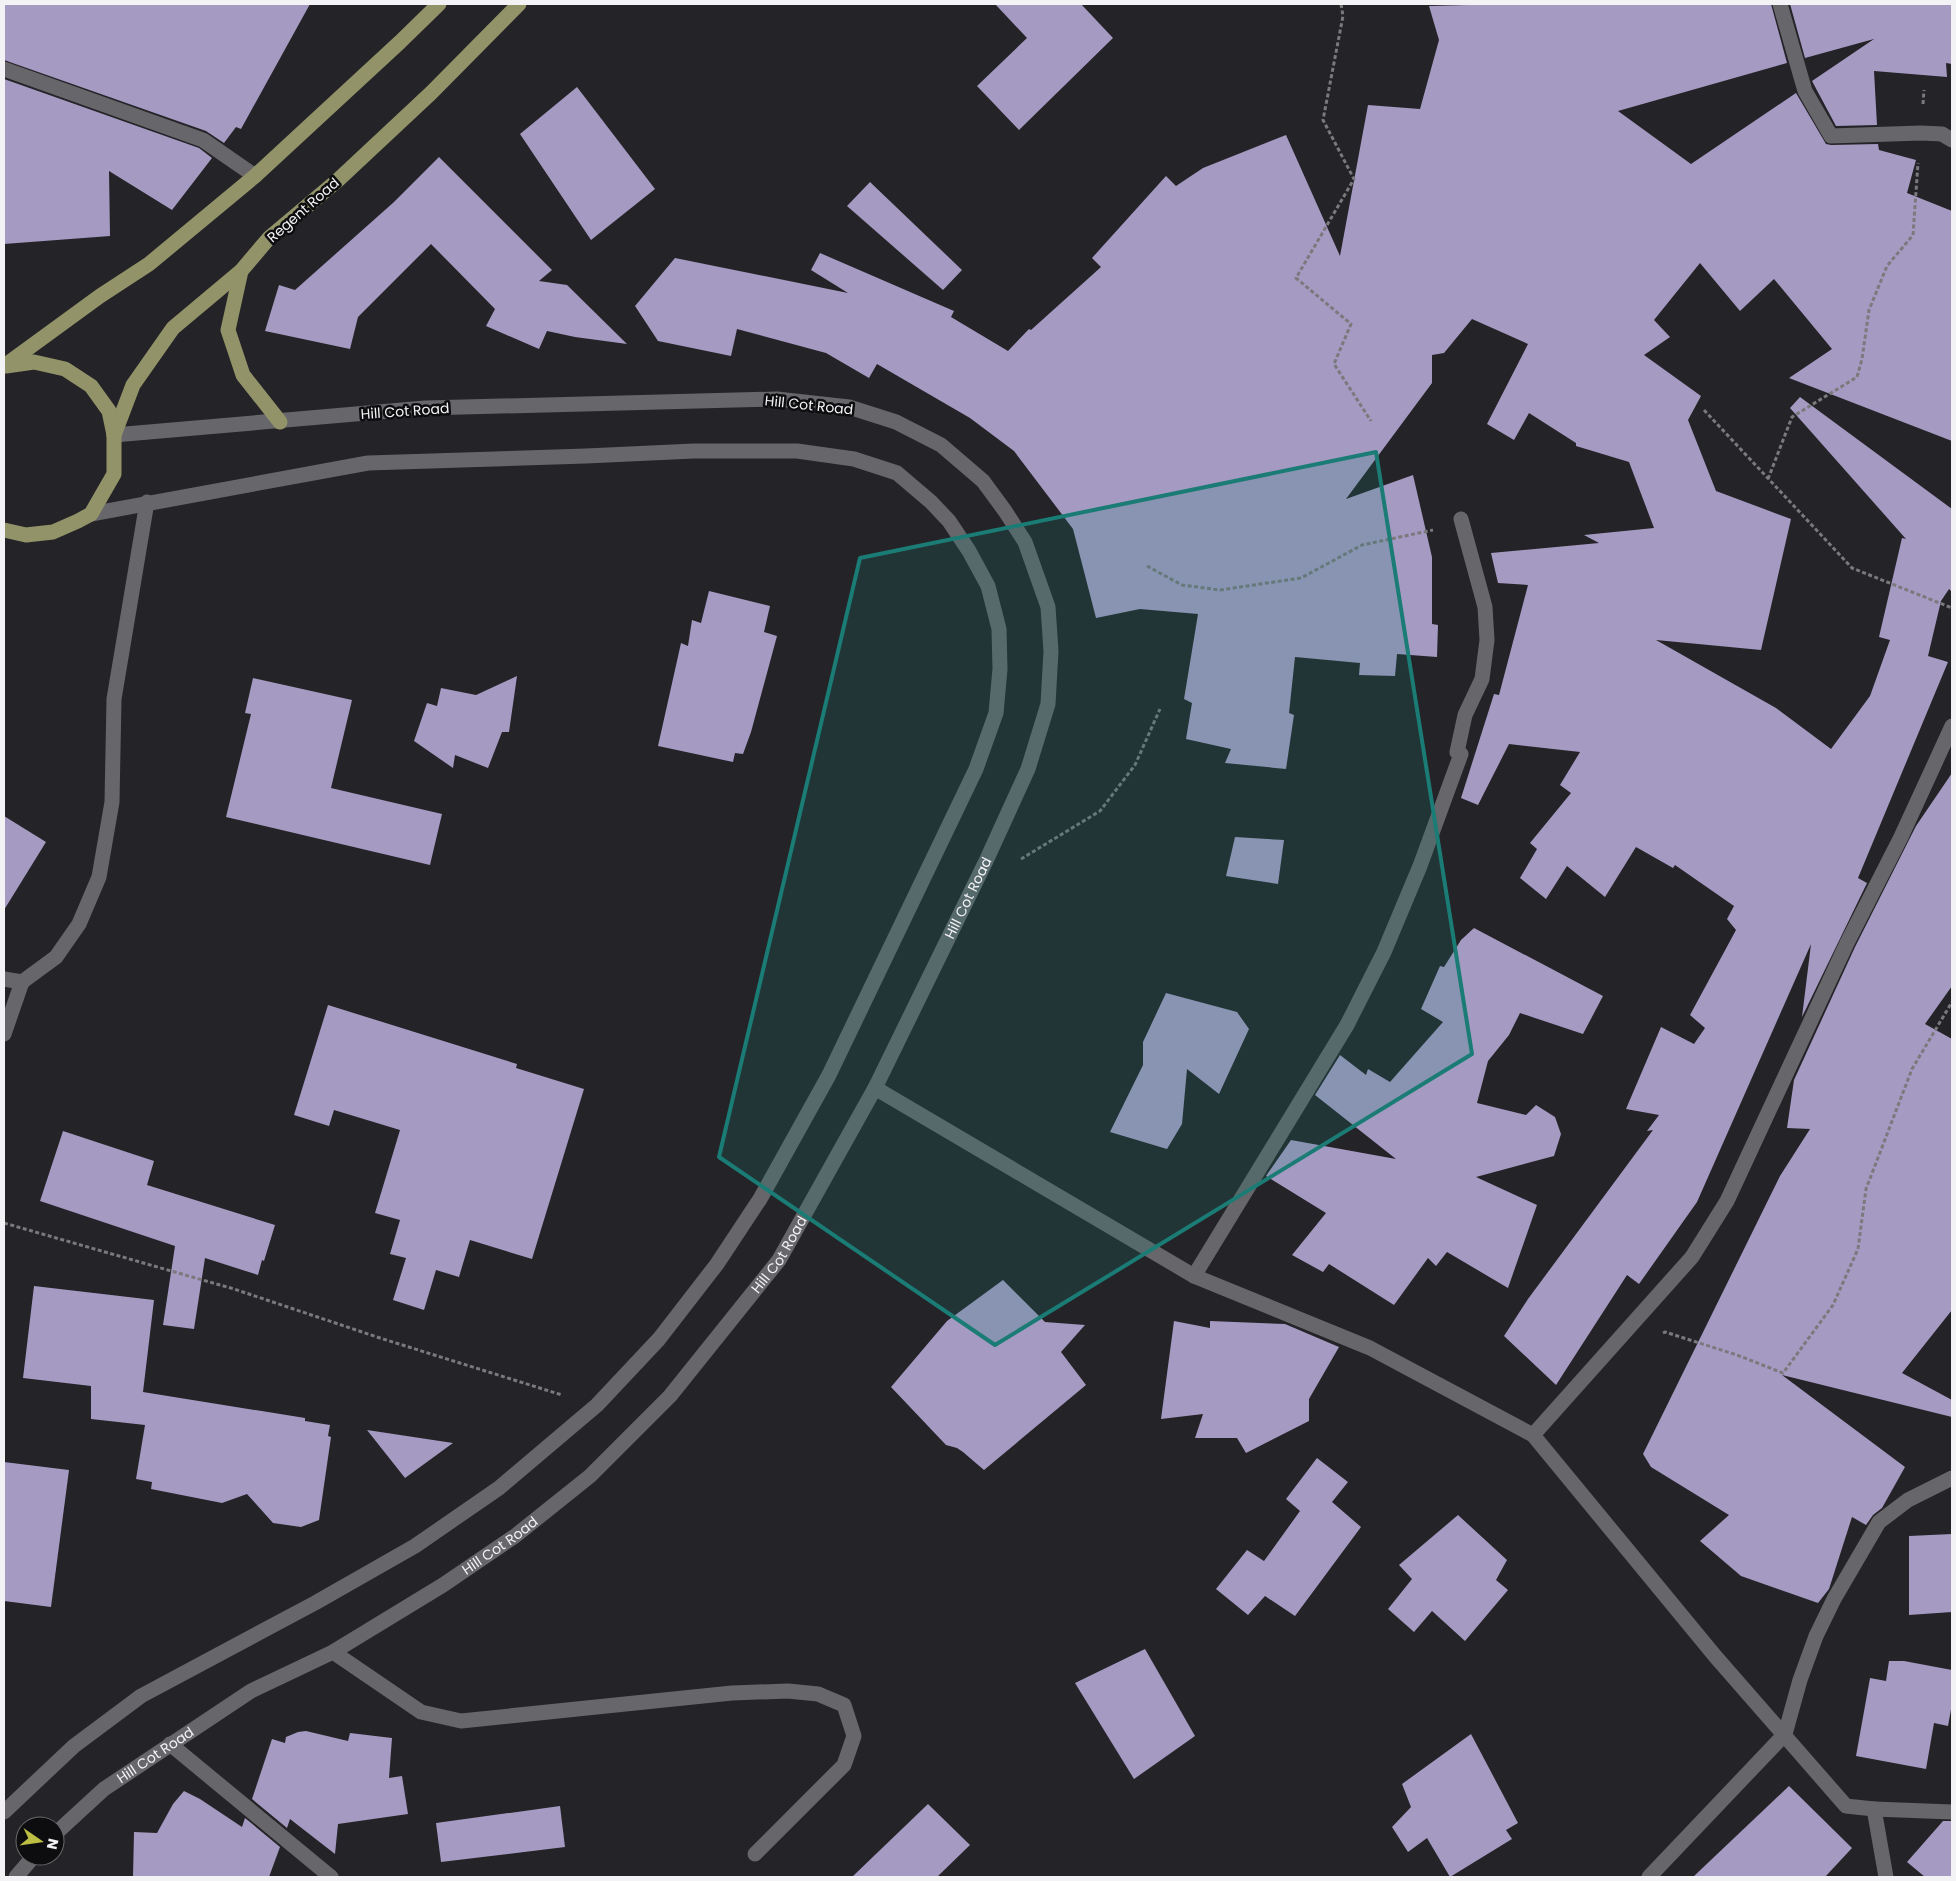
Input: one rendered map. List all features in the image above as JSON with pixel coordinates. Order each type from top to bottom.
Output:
[{"type":"main road","points":[[4,366],[100,296],[149,264],[255,176],[439,4]]},
{"type":"main road","name":"Regent Road","points":[[114,435],[133,385],[173,328],[241,271],[268,238],[338,180],[417,106],[519,4]]},
{"type":"main road","points":[[241,271],[228,330],[243,375],[280,422]]},
{"type":"main road","points":[[4,366],[34,362],[65,369],[91,386],[109,411],[114,435],[114,474],[91,514],[53,532],[26,535],[4,530]]},
{"type":"street","points":[[1780,4],[1805,91],[1831,136],[1921,133],[1942,134],[1952,140]]},
{"type":"street","points":[[4,69],[203,140],[255,176]]},
{"type":"street","name":"Hill Cot Road","points":[[65,1825],[104,1789],[252,1691],[333,1652],[443,1585],[516,1536],[590,1476],[670,1396],[779,1260],[875,1088],[986,862],[1028,769],[1048,704],[1052,651],[1048,607],[1025,542],[1005,510],[983,481],[942,446],[896,422],[849,407],[777,399],[426,408],[114,435]]},
{"type":"street","points":[[4,1812],[74,1746],[141,1696],[315,1603],[415,1546],[499,1488],[597,1405],[659,1339],[717,1264],[760,1199],[828,1075],[976,769],[996,713],[1000,669],[999,629],[988,586],[969,550],[949,521],[931,502],[897,473],[854,459],[797,451],[694,450],[586,456],[368,463],[147,502],[91,514]]},
{"type":"street","points":[[4,1034],[22,982],[56,956],[79,924],[99,877],[112,802],[114,699],[147,502]]},
{"type":"street","points":[[1194,1276],[1346,1025],[1384,952],[1420,866],[1461,754],[1457,752],[1465,715],[1482,679],[1487,640],[1485,606],[1461,519]]},
{"type":"street","points":[[1533,1435],[1692,1257],[1727,1201],[1847,943],[1901,837],[1952,726]]},
{"type":"street","points":[[4,979],[22,982]]},
{"type":"street","points":[[875,1088],[1194,1276],[1370,1348],[1533,1435],[1715,1656],[1846,1806],[1952,1812]]},
{"type":"street","points":[[1649,1877],[1785,1734],[1800,1680],[1816,1636],[1834,1599],[1880,1522],[1908,1500],[1952,1478]]},
{"type":"street","points":[[333,1652],[421,1712],[461,1721],[732,1693],[788,1692],[818,1694],[844,1705],[854,1736],[844,1765],[755,1854]]},
{"type":"street","points":[[170,1744],[331,1877]]},
{"type":"street","points":[[1874,1809],[1886,1877]]},
{"type":"street","points":[[16,1877],[25,1866]]},
{"type":"path","points":[[1341,4],[1343,16],[1323,120],[1354,179],[1296,278],[1351,324],[1334,364],[1372,421]]},
{"type":"path","points":[[1768,479],[1792,417],[1856,377],[1862,358],[1868,310],[1887,266],[1913,235],[1924,90]]},
{"type":"path","points":[[1704,410],[1852,568],[1952,608]]},
{"type":"path","points":[[1147,566],[1182,585],[1220,590],[1292,580],[1301,578],[1362,546],[1432,531],[1461,519]]},
{"type":"path","points":[[986,862],[1008,867],[1100,811],[1135,765],[1160,709]]},
{"type":"path","points":[[1657,1336],[1666,1332],[1738,1355],[1783,1373],[1833,1305],[1844,1281],[1858,1249],[1866,1189],[1912,1069],[1952,1002]]},
{"type":"path","points":[[4,1223],[234,1289],[380,1338],[597,1405]]},
{"type":"highlighted area","points":[[1376,452],[1472,1054],[995,1345],[719,1157],[860,558]]},
{"type":"building","points":[[4,4],[310,4],[241,129],[236,127],[224,143],[206,131],[4,60]]},
{"type":"building","points":[[995,4],[1081,4],[1113,38],[1019,130],[977,86],[1027,38]]},
{"type":"building","points":[[1505,4],[1771,4],[1787,63],[1618,111],[1691,164],[1796,93],[1826,144],[1878,144],[1879,150],[1916,160],[1907,193],[1952,211],[1952,441],[1789,378],[1832,349],[1774,279],[1740,311],[1700,263],[1654,320],[1670,337],[1644,355],[1701,396],[1688,420],[1716,491],[1791,519],[1761,650],[1656,640],[1776,708],[1831,749],[1870,696],[1890,640],[1879,637],[1902,538],[1906,539],[1790,408],[1800,397],[1952,509],[1952,592],[1949,589],[1941,601],[1928,656],[1948,662],[1858,878],[1867,883],[1802,1017],[1811,944],[1697,1202],[1639,1284],[1627,1275],[1556,1385],[1504,1336],[1528,1299],[1653,1130],[1647,1131],[1659,1115],[1626,1109],[1661,1027],[1694,1044],[1705,1028],[1690,1015],[1736,930],[1727,919],[1734,906],[1675,865],[1673,868],[1636,847],[1605,897],[1567,866],[1546,899],[1520,878],[1537,849],[1530,843],[1571,793],[1560,785],[1580,752],[1509,744],[1478,805],[1461,798],[1494,694],[1499,695],[1528,585],[1498,583],[1491,553],[1599,543],[1584,535],[1654,528],[1629,462],[1576,446],[1576,443],[1529,413],[1514,440],[1487,424],[1528,344],[1472,319],[1444,353],[1432,355],[1432,383],[1346,499],[1413,475],[1432,557],[1432,624],[1438,625],[1437,657],[1397,654],[1395,676],[1359,675],[1360,663],[1295,657],[1289,713],[1294,715],[1286,769],[1225,763],[1231,749],[1186,739],[1192,703],[1184,699],[1198,614],[1140,609],[1096,618],[1073,529],[1014,451],[970,418],[877,364],[869,378],[826,353],[737,329],[731,356],[658,341],[635,306],[675,258],[848,293],[811,270],[820,253],[954,311],[951,317],[1008,351],[1029,329],[1031,330],[1101,267],[1092,258],[1166,176],[1176,186],[1203,168],[1286,135],[1340,256],[1368,105],[1420,109],[1439,40],[1429,6]]},
{"type":"building","points":[[1790,4],[1952,4],[1952,64],[1946,63],[1947,77],[1874,71],[1877,125],[1836,126],[1812,81],[1874,39],[1805,58]]},
{"type":"building","points":[[4,79],[199,148],[212,158],[172,210],[109,171],[110,236],[4,244]]},
{"type":"building","points":[[577,87],[655,189],[591,240],[520,134]]},
{"type":"building","points":[[439,157],[552,270],[539,281],[567,285],[627,344],[547,331],[539,349],[486,326],[495,309],[431,244],[358,317],[350,349],[265,331],[279,285],[295,290],[394,202]]},
{"type":"building","points":[[870,182],[962,270],[943,290],[847,206]]},
{"type":"building","points":[[709,591],[770,606],[764,632],[777,636],[751,732],[743,754],[735,753],[733,762],[658,746],[681,643],[688,646],[692,620],[701,623]]},
{"type":"building","points":[[517,676],[509,732],[502,732],[488,768],[455,755],[453,768],[414,741],[427,703],[437,706],[441,688],[476,695]]},
{"type":"building","points":[[253,678],[352,700],[331,788],[442,814],[430,865],[226,817],[251,714],[245,713]]},
{"type":"building","points":[[1952,773],[1952,986],[1925,1024],[1952,1039],[1952,1310],[1902,1373],[1952,1400],[1952,1417],[1782,1375],[1905,1467],[1882,1508],[1873,1515],[1866,1525],[1852,1517],[1829,1589],[1818,1603],[1741,1576],[1700,1541],[1729,1515],[1651,1467],[1643,1454],[1780,1176],[1810,1129],[1787,1128],[1794,1080],[1855,947],[1916,826]]},
{"type":"building","points":[[4,816],[46,842],[4,910]]},
{"type":"building","points":[[1235,837],[1284,840],[1278,884],[1226,876]]},
{"type":"building","points":[[1474,928],[1603,996],[1583,1034],[1520,1013],[1509,1035],[1488,1061],[1477,1103],[1526,1115],[1536,1105],[1555,1117],[1561,1134],[1554,1156],[1476,1177],[1537,1205],[1508,1288],[1447,1252],[1436,1266],[1428,1258],[1394,1305],[1329,1264],[1323,1272],[1292,1255],[1326,1213],[1266,1176],[1291,1140],[1396,1159],[1315,1095],[1340,1055],[1366,1075],[1368,1069],[1390,1082],[1443,1022],[1421,1009],[1440,966],[1444,967],[1461,940]]},
{"type":"building","points":[[1166,993],[1237,1012],[1249,1029],[1219,1094],[1187,1069],[1182,1124],[1167,1149],[1110,1132],[1143,1065],[1143,1042]]},
{"type":"building","points":[[328,1005],[517,1064],[516,1068],[584,1089],[532,1259],[470,1240],[459,1277],[436,1270],[424,1310],[393,1300],[406,1258],[390,1254],[400,1220],[375,1213],[400,1130],[334,1110],[329,1126],[294,1115]]},
{"type":"building","points":[[63,1131],[154,1161],[147,1185],[275,1225],[258,1275],[205,1258],[194,1329],[163,1325],[175,1246],[40,1201]]},
{"type":"building","points":[[1003,1280],[1045,1322],[1085,1325],[1061,1352],[1086,1385],[984,1470],[957,1448],[946,1445],[891,1387],[947,1321]]},
{"type":"building","points":[[34,1286],[154,1300],[143,1392],[305,1418],[305,1421],[330,1425],[328,1436],[331,1437],[319,1520],[301,1527],[273,1523],[247,1494],[222,1503],[151,1489],[152,1482],[136,1479],[145,1425],[91,1419],[91,1386],[23,1378]]},
{"type":"building","points":[[1174,1321],[1210,1328],[1210,1321],[1285,1324],[1339,1347],[1309,1399],[1309,1421],[1246,1453],[1237,1438],[1195,1438],[1203,1414],[1161,1419]]},
{"type":"building","points":[[367,1430],[453,1443],[405,1478]]},
{"type":"building","points":[[1317,1458],[1348,1482],[1332,1502],[1361,1527],[1295,1616],[1265,1596],[1248,1615],[1216,1589],[1247,1550],[1264,1561],[1300,1511],[1286,1499]]},
{"type":"building","points":[[4,1462],[69,1470],[51,1607],[4,1601]]},
{"type":"building","points":[[1458,1515],[1507,1560],[1496,1580],[1508,1590],[1465,1641],[1432,1611],[1414,1632],[1388,1609],[1412,1579],[1399,1565]]},
{"type":"building","points":[[1952,1534],[1952,1612],[1909,1615],[1909,1536]]},
{"type":"building","points":[[1145,1649],[1195,1736],[1134,1779],[1075,1683]]},
{"type":"building","points":[[1889,1661],[1904,1661],[1952,1670],[1952,1704],[1948,1726],[1934,1723],[1926,1769],[1856,1756],[1870,1678],[1886,1681]]},
{"type":"building","points":[[306,1731],[348,1741],[350,1733],[392,1738],[389,1778],[402,1776],[408,1814],[338,1824],[335,1854],[290,1819],[287,1828],[252,1799],[272,1739],[285,1743],[286,1737]]},
{"type":"building","points":[[1471,1734],[1518,1823],[1506,1830],[1512,1839],[1450,1877],[1427,1838],[1408,1852],[1392,1827],[1411,1807],[1402,1784]]},
{"type":"building","points":[[1789,1786],[1852,1848],[1825,1877],[1693,1877]]},
{"type":"building","points":[[184,1791],[200,1799],[242,1827],[245,1818],[280,1847],[269,1877],[133,1876],[134,1832],[157,1833],[173,1804]]},
{"type":"building","points":[[928,1804],[970,1845],[937,1877],[852,1877]]},
{"type":"building","points":[[560,1806],[565,1847],[441,1862],[436,1823]]},
{"type":"building","points":[[1943,1821],[1952,1821],[1952,1877],[1925,1877],[1907,1862]]}]
